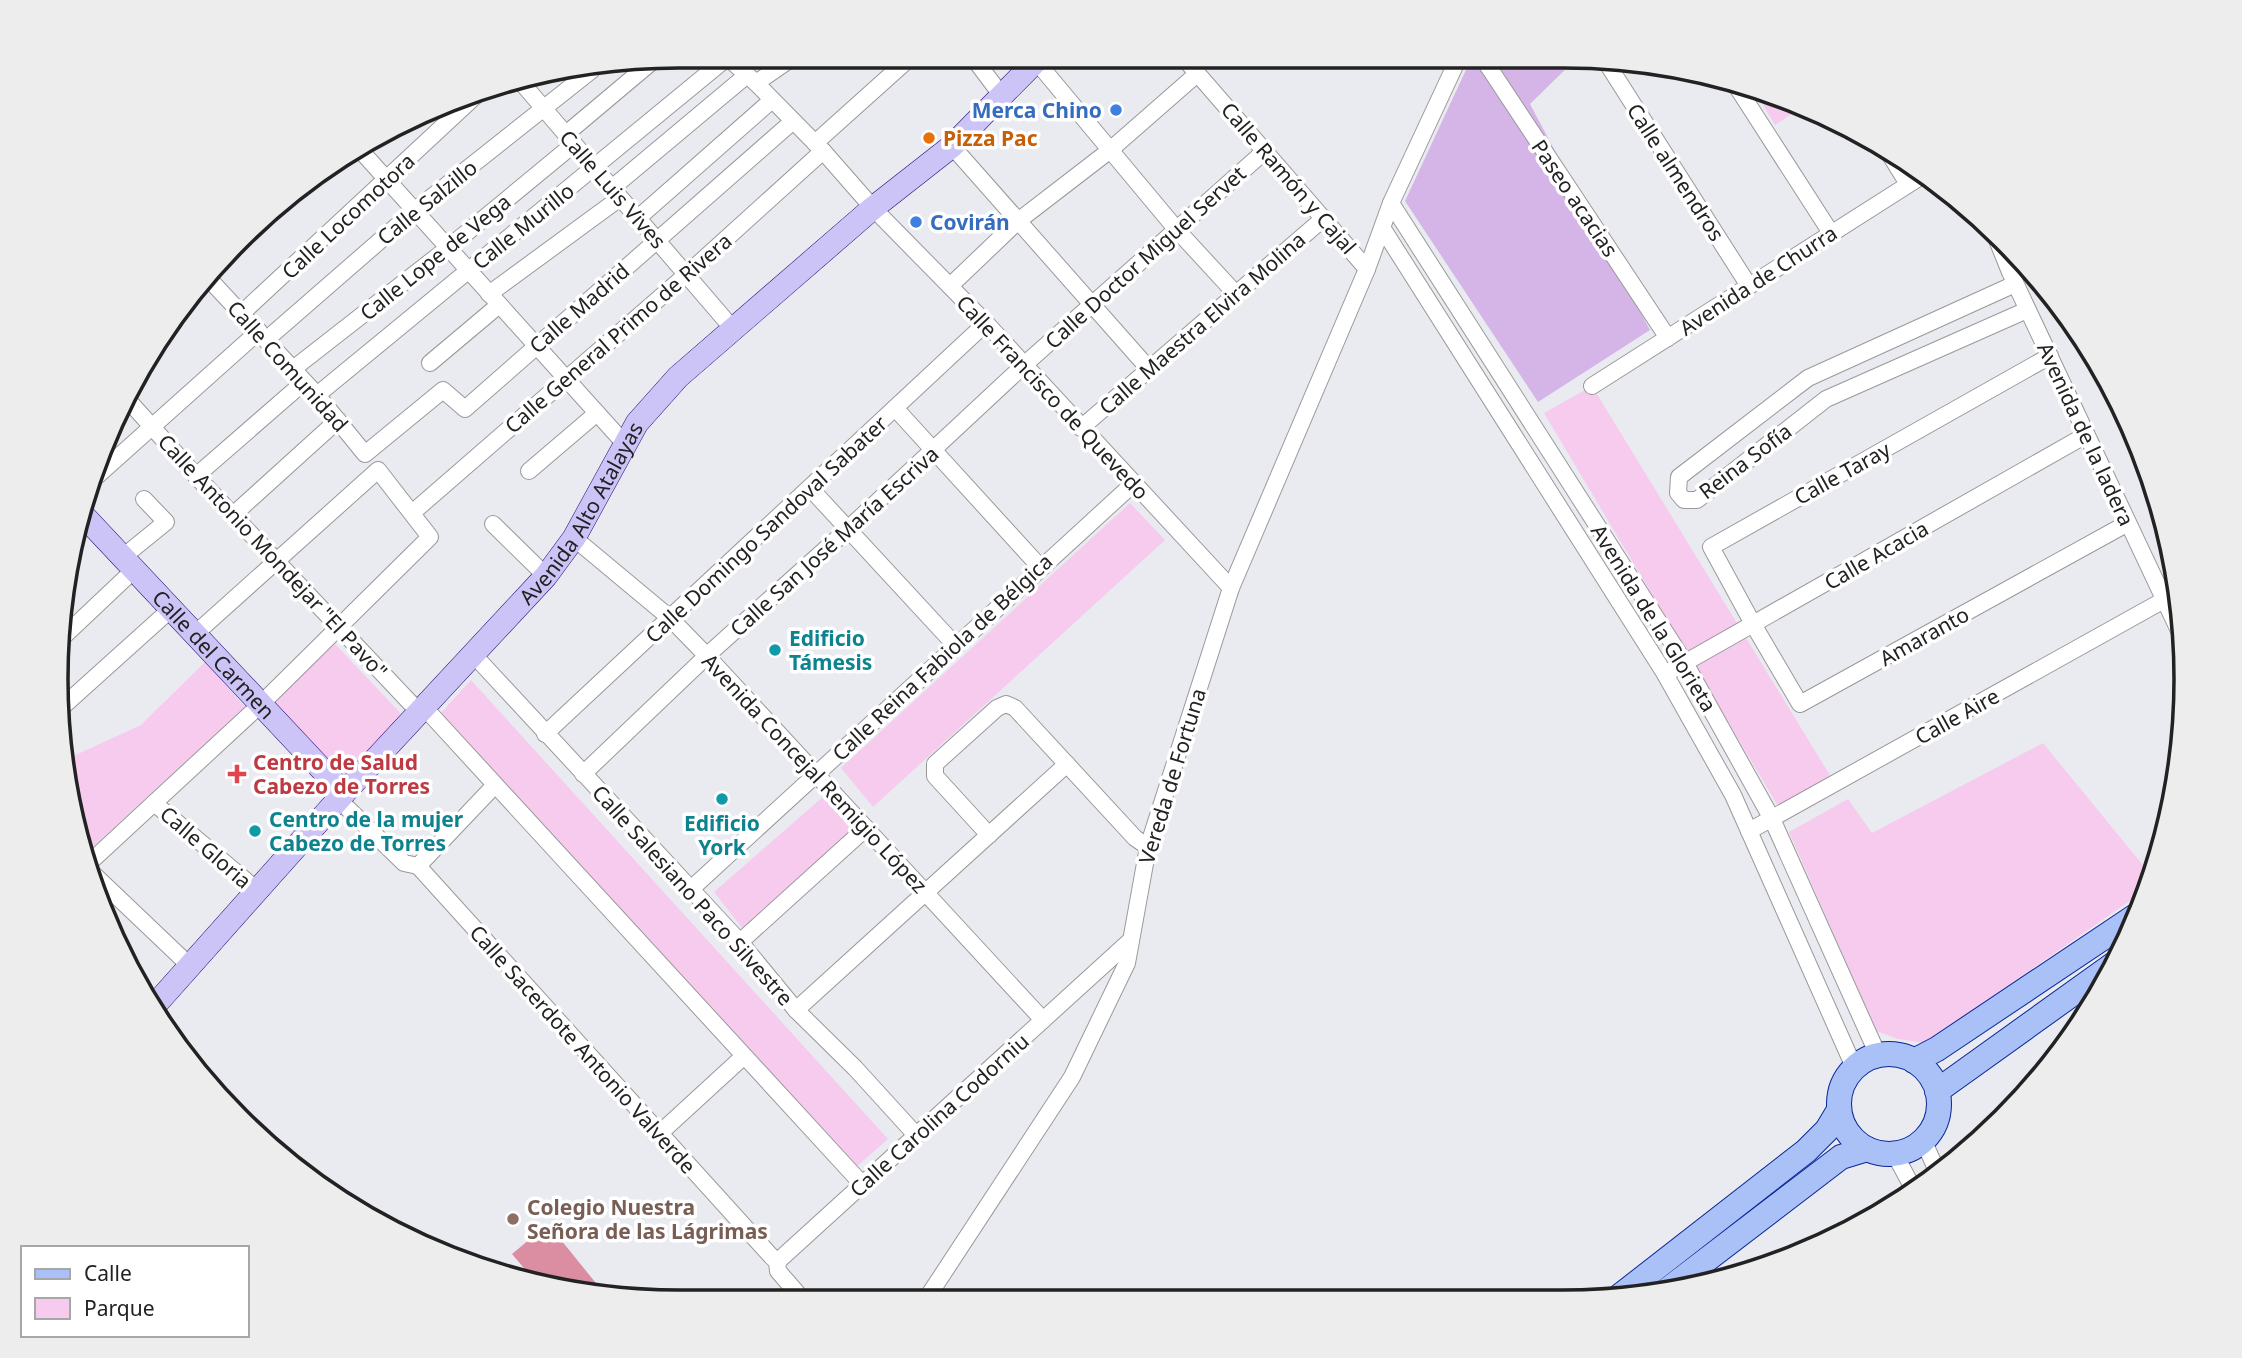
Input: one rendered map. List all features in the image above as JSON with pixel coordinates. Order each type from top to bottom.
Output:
[{"type":"main road","name":"Avenida Alto Atalayas","points":[[160,1000],[471,653],[546,576],[574,538],[637,423],[678,377],[873,208],[952,146],[1029,68]]},
{"type":"main road","name":"Calle del Carmen","points":[[89,521],[261,704],[341,796]]},
{"type":"main road","points":[[1914,1060],[1937,1049],[2121,925]]},
{"type":"main road","points":[[1937,1091],[2096,977]]},
{"type":"main road","points":[[1878,1055],[1903,1056],[1914,1060],[1932,1079],[1937,1091],[1939,1104],[1932,1129],[1910,1149],[1880,1153],[1867,1149],[1849,1133],[1839,1110],[1839,1095],[1845,1080],[1854,1067],[1878,1055]]},
{"type":"main road","points":[[1633,1286],[1806,1151],[1827,1130],[1839,1110]]},
{"type":"main road","points":[[1683,1278],[1841,1157],[1867,1149]]},
{"type":"street","name":"Calle Murillo","points":[[317,395],[714,68]]},
{"type":"street","name":"Calle Francisco de Quevedo","points":[[740,68],[819,147],[873,208],[986,323],[1231,588]]},
{"type":"street","points":[[430,363],[494,300],[616,193],[752,79],[773,68]]},
{"type":"street","name":"Calle General Primo de Rivera","points":[[412,513],[686,275],[900,68]]},
{"type":"street","points":[[981,68],[1002,96]]},
{"type":"street","points":[[1045,68],[1109,151],[1236,294]]},
{"type":"street","name":"Calle Ramón y Cajal","points":[[1192,68],[1367,268]]},
{"type":"street","points":[[1383,229],[1391,203],[1454,68]]},
{"type":"street","name":"Paseo acacias","points":[[1489,68],[1668,338]]},
{"type":"street","name":"Calle Lope de Vega","points":[[196,476],[299,375],[448,248],[644,70]]},
{"type":"street","name":"Calle almendros","points":[[1612,71],[1749,286]]},
{"type":"street","points":[[950,286],[1018,221],[1109,151],[1197,74]]},
{"type":"street","name":"Calle Salzillo","points":[[112,452],[152,425],[585,76]]},
{"type":"street","name":"Calle Luis Vives","points":[[527,88],[733,329]]},
{"type":"street","points":[[1743,96],[1832,233]]},
{"type":"street","points":[[638,218],[772,100]]},
{"type":"street","name":"Calle Locomotora","points":[[242,313],[462,109]]},
{"type":"street","name":"Calle Madrid","points":[[365,454],[443,390],[465,409],[792,122]]},
{"type":"street","points":[[952,146],[1149,369]]},
{"type":"street","name":"Calle Doctor Miguel Servet","points":[[1024,365],[1266,150]]},
{"type":"street","points":[[365,155],[625,444]]},
{"type":"street","points":[[1899,169],[1908,184]]},
{"type":"street","name":"Avenida de Churra","points":[[1592,386],[1915,180]]},
{"type":"street","name":"Avenida de la Glorieta","points":[[1391,203],[1685,663],[1772,819],[1878,1055]]},
{"type":"street","name":"Calle Maestra Elvira Molina","points":[[1081,428],[1324,218]]},
{"type":"street","name":"Avenida de la Glorieta","points":[[1383,229],[1665,674],[1733,795],[1854,1067]]},
{"type":"street","name":"Vereda de Fortuna","points":[[932,1290],[1072,1077],[1127,963],[1148,847],[1231,588],[1383,229]]},
{"type":"street","name":"Avenida de la ladera","points":[[2004,256],[2170,612]]},
{"type":"street","name":"Calle Comunidad","points":[[214,284],[317,395],[365,454]]},
{"type":"street","name":"Reina Sofía","points":[[2015,284],[1808,378],[1679,477],[1678,493],[1684,500],[1696,500],[1826,399],[2027,310]]},
{"type":"street","name":"Calle Domingo Sandoval Sabater","points":[[545,734],[986,323]]},
{"type":"street","name":"Calle Taray","points":[[1753,624],[1711,547],[2049,356]]},
{"type":"street","name":"Calle San José María Escriva","points":[[583,774],[707,656],[848,530],[1024,365]]},
{"type":"street","name":"Calle Antonio Mondejar \"El Pavo\"","points":[[133,405],[338,627],[495,785],[862,1184]]},
{"type":"street","points":[[895,408],[1040,567]]},
{"type":"street","points":[[529,471],[597,413]]},
{"type":"street","points":[[233,514],[338,420]]},
{"type":"street","name":"Calle Acacia","points":[[1665,674],[2086,435]]},
{"type":"street","points":[[96,858],[261,704],[430,537],[378,470],[195,634]]},
{"type":"street","name":"Calle Reina Fabiola de Bélgica","points":[[691,889],[1133,484]]},
{"type":"street","points":[[810,488],[956,646]]},
{"type":"street","points":[[71,628],[166,522],[144,499]]},
{"type":"street","name":"Amaranto","points":[[1753,624],[1800,704],[2128,523]]},
{"type":"street","points":[[493,524],[546,576]]},
{"type":"street","name":"Avenida Concejal Remigio López","points":[[574,538],[670,618],[707,656],[1043,1020]]},
{"type":"street","name":"Calle Aire","points":[[1749,831],[2164,600]]},
{"type":"street","points":[[69,701],[172,609]]},
{"type":"street","name":"Calle Salesiano Paco Silvestre","points":[[471,653],[740,942],[796,1010],[855,1068],[916,1135]]},
{"type":"street","points":[[989,835],[935,776],[933,770],[934,764],[997,708],[1006,704],[1015,708],[1135,838],[1148,847]]},
{"type":"street","points":[[796,1010],[1066,764]]},
{"type":"street","points":[[418,866],[495,785]]},
{"type":"street","name":"Calle Sacerdote Antonio Valverde","points":[[341,796],[404,863],[418,866],[777,1262],[778,1271],[794,1290]]},
{"type":"street","name":"Calle Gloria","points":[[154,803],[258,891]]},
{"type":"street","points":[[740,942],[866,828]]},
{"type":"street","points":[[104,882],[190,966]]},
{"type":"street","name":"Calle Carolina Codorniu","points":[[777,1262],[1131,940]]},
{"type":"street","points":[[1101,967],[1127,963]]},
{"type":"street","points":[[660,1133],[744,1056]]},
{"type":"street","points":[[1923,1140],[1934,1165]]},
{"type":"street","points":[[1894,1153],[1910,1182]]},
{"type":"shaded area","points":[[1467,68],[1567,68],[1530,104],[1650,330],[1538,402],[1405,201]]},
{"type":"shaded area","points":[[548,1224],[597,1285],[526,1270],[512,1254]]},
{"type":"green space","points":[[1766,104],[1793,113],[1775,125],[1763,105]]},
{"type":"green space","points":[[1592,386],[1831,777],[1778,806],[1544,413]]},
{"type":"green space","points":[[1130,503],[1165,540],[873,807],[841,768]]},
{"type":"green space","points":[[335,644],[406,719],[344,777],[273,701]]},
{"type":"green space","points":[[205,662],[245,707],[92,847],[73,756],[141,725]]},
{"type":"green space","points":[[471,680],[888,1139],[855,1168],[440,714]]},
{"type":"green space","points":[[2043,743],[2144,866],[2132,899],[1925,1043],[1898,1039],[1876,1031],[1789,832],[1848,799],[1872,833]]},
{"type":"green space","points":[[824,796],[853,831],[743,929],[714,892]]},
{"type":"place","name":"Merca Chino","points":[[1116,110]]},
{"type":"place","name":"Pizza Pac","points":[[929,138]]},
{"type":"place","name":"Covirán","points":[[916,222]]},
{"type":"place","name":"Edificio Támesis","points":[[775,650]]},
{"type":"place","name":"Centro de Salud Cabezo de Torres","points":[[237,774]]},
{"type":"place","name":"Edificio York","points":[[722,799]]},
{"type":"place","name":"Centro de la mujer Cabezo de Torres","points":[[255,831]]},
{"type":"place","name":"Colegio Nuestra Señora de las Lágrimas","points":[[513,1219]]}]
